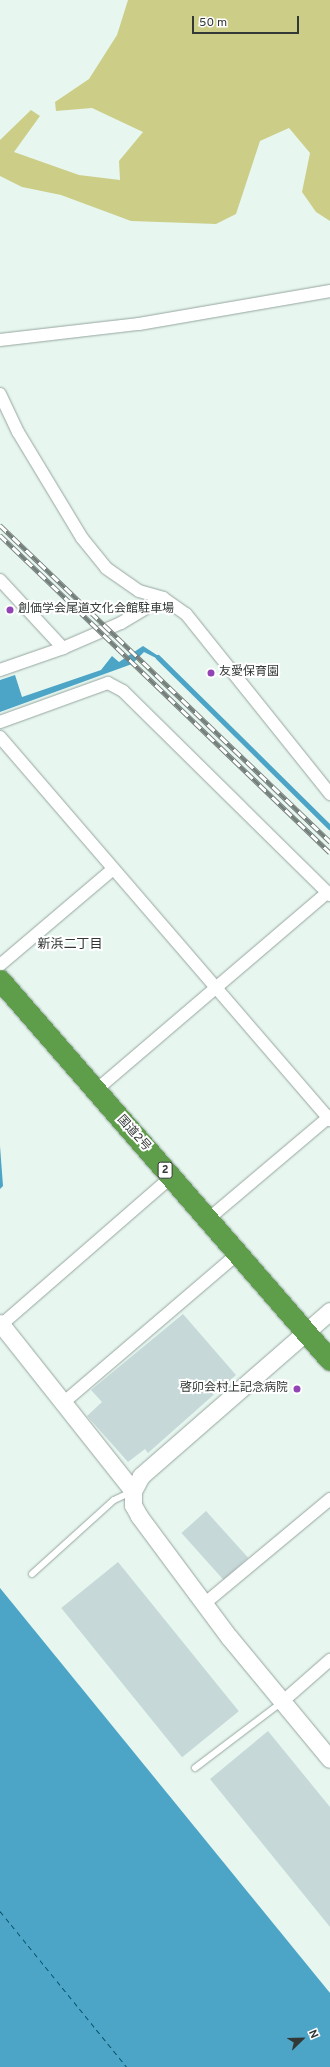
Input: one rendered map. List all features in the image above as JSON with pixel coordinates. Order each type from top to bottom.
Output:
[{"type":"highway","name":"国道2号","points":[[0,980],[95,1091],[172,1177],[236,1255],[330,1360]]},
{"type":"street","points":[[0,340],[139,324],[330,291]]},
{"type":"street","points":[[0,394],[18,432],[82,538],[106,568],[139,591],[163,598],[186,614],[330,794]]},
{"type":"street","points":[[0,580],[63,648]]},
{"type":"street","points":[[0,670],[63,648],[121,623],[163,598]]},
{"type":"street","points":[[0,722],[108,683],[123,692],[329,894],[215,987],[95,1091]]},
{"type":"street","points":[[0,737],[112,870],[329,1118],[207,1220]]},
{"type":"street","points":[[0,965],[112,870]]},
{"type":"street","points":[[133,1491],[1,1324],[172,1177]]},
{"type":"street","points":[[63,1403],[236,1255]]},
{"type":"street","points":[[330,1311],[141,1476],[133,1491],[133,1505],[139,1516],[204,1604],[282,1702],[330,1759]]},
{"type":"street","points":[[204,1604],[330,1499]]},
{"type":"street","points":[[282,1702],[330,1660]]},
{"type":"lane","points":[[32,1574],[114,1500],[133,1491]]},
{"type":"lane","points":[[195,1768],[282,1702]]},
{"type":"green space","points":[[128,0],[330,0],[330,221],[316,212],[302,192],[310,153],[289,128],[260,141],[236,214],[216,224],[131,221],[61,195],[22,187],[0,176],[0,140],[31,110],[40,116],[14,152],[79,175],[120,180],[119,161],[143,132],[92,108],[56,111],[55,102],[89,79],[117,35]]},
{"type":"water","points":[[143,646],[163,659],[162,661],[144,652],[132,664],[0,712],[0,680],[15,675],[22,697],[101,670],[112,656],[119,662]]},
{"type":"water","points":[[0,1146],[3,1186],[0,1189]]},
{"type":"water","points":[[0,1588],[330,1993],[330,2067],[0,2067]]},
{"type":"building","points":[[183,1314],[236,1375],[148,1453],[145,1449],[128,1462],[87,1416],[102,1402],[91,1390]]},
{"type":"building","points":[[206,1511],[248,1558],[224,1580],[181,1533]]},
{"type":"building","points":[[118,1562],[239,1711],[182,1757],[61,1608]]},
{"type":"building","points":[[268,1731],[330,1807],[330,1927],[210,1779]]},
{"type":"waterway","points":[[158,657],[330,827]]},
{"type":"ferry route","points":[[0,1911],[127,2067]]},
{"type":"railway","points":[[0,525],[330,842]]},
{"type":"railway","points":[[0,535],[330,853]]},
{"type":"place","name":"創価学会尾道文化会館駐車場","points":[[10,610]]},
{"type":"place","name":"友愛保育園","points":[[211,673]]},
{"type":"place","name":"啓卯会村上記念病院","points":[[297,1389]]},
{"type":"district","name":"新浜二丁目","points":[[70,945]]}]
